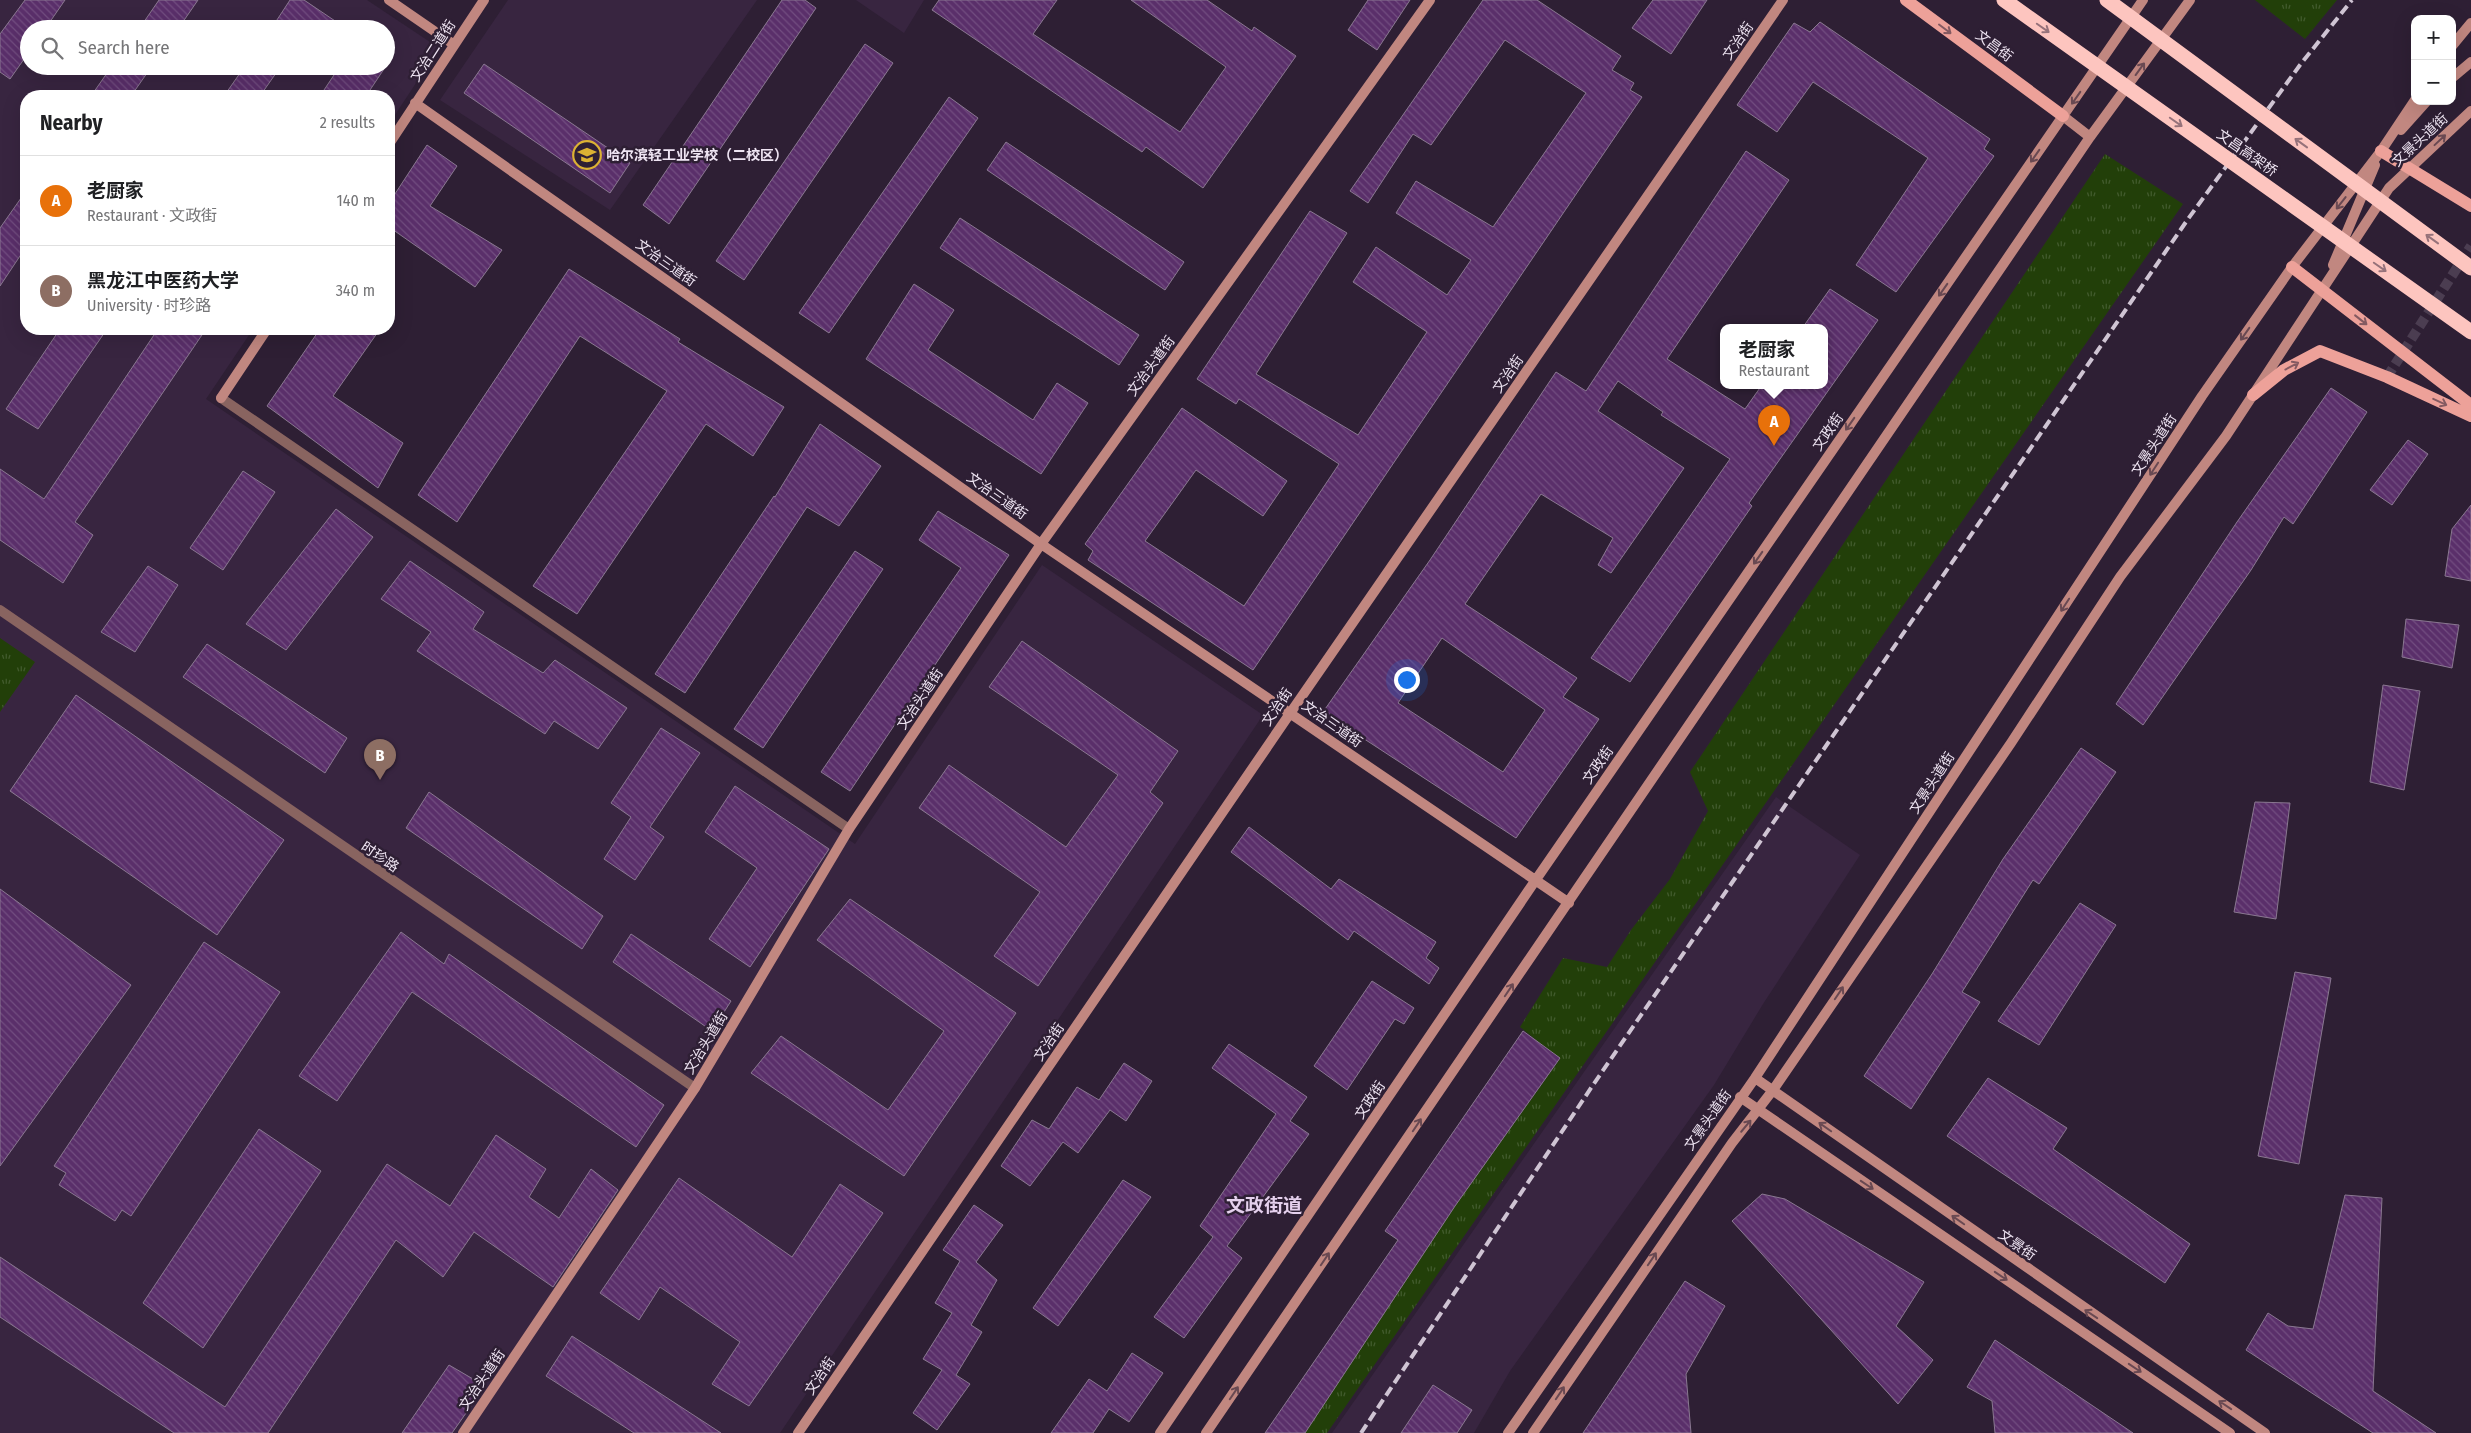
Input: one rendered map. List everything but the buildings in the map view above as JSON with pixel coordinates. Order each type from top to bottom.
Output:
[{"type":"highway","name":"文昌高架桥","points":[[2004,0],[2471,332]]},
{"type":"highway","points":[[2107,0],[2471,268]]},
{"type":"main road","points":[[389,0],[453,44]]},
{"type":"main road","name":"文治二道街","points":[[395,135],[453,44],[484,0]]},
{"type":"main road","name":"文治头道街","points":[[463,1433],[695,1088],[849,829],[1041,544],[1430,0]]},
{"type":"main road","name":"文治街","points":[[798,1433],[1290,712],[1783,0]]},
{"type":"main road","name":"文昌街","points":[[1906,0],[2063,116]]},
{"type":"main road","name":"文政街","points":[[1160,1433],[1535,880],[2144,0]]},
{"type":"main road","points":[[1206,1433],[2090,137],[2190,0]]},
{"type":"main road","points":[[2456,41],[2471,23]]},
{"type":"main road","points":[[2456,75],[2471,62]]},
{"type":"main road","name":"文治三道街","points":[[415,103],[1041,544],[1569,903]]},
{"type":"main road","name":"文景头道街","points":[[1508,1433],[1754,1078],[2197,404],[2292,267],[2381,151],[2412,105]]},
{"type":"main road","name":"文景头道街","points":[[2322,290],[2381,151],[2423,105]]},
{"type":"main road","name":"文景头道街","points":[[1533,1433],[1726,1151],[1773,1090],[2011,743],[2120,577],[2226,436],[2389,188],[2471,111]]},
{"type":"main road","points":[[2063,116],[2090,137]]},
{"type":"main road","points":[[2381,151],[2471,206]]},
{"type":"main road","points":[[2292,267],[2471,405]]},
{"type":"main road","points":[[221,398],[263,335]]},
{"type":"main road","points":[[2253,395],[2284,370],[2320,351],[2387,377],[2471,416]]},
{"type":"main road","name":"文景街","points":[[1754,1078],[2265,1433]]},
{"type":"main road","points":[[1740,1097],[2230,1433]]},
{"type":"street","points":[[221,398],[849,829]]},
{"type":"street","name":"时珍路","points":[[0,610],[312,827],[695,1088]]},
{"type":"shaded area","points":[[0,0],[367,0],[439,48],[395,115],[395,90],[20,90],[20,335],[249,335],[206,399],[855,844],[1042,565],[1263,715],[780,1433],[0,1433]]},
{"type":"shaded area","name":"哈尔滨轻工业学校（二校区）","points":[[508,0],[757,0],[610,210],[440,100]]},
{"type":"shaded area","points":[[856,0],[924,0],[904,33]]},
{"type":"shaded area","points":[[1776,797],[1860,855],[1763,1004],[1714,1085],[1510,1371],[1474,1433],[1332,1433]]},
{"type":"green space","points":[[2255,0],[2337,0],[2305,39]]},
{"type":"green space","points":[[2105,154],[2183,204],[1327,1433],[1305,1433],[1455,1206],[1560,1059],[1520,1027],[1563,958],[1607,967],[1631,930],[1670,879],[1708,811],[1690,772]]},
{"type":"green space","points":[[0,638],[35,662],[0,712]]},
{"type":"tunnel","points":[[2387,377],[2471,246]]},
{"type":"railway","points":[[1361,1433],[1593,1085],[2188,219],[2300,65],[2352,0]]},
{"type":"place","name":"哈尔滨轻工业学校（二校区）","points":[[587,155]]},
{"type":"place","name":"老厨家","points":[[1774,446]]},
{"type":"place","name":"黑龙江中医药大学","points":[[380,780]]},
{"type":"district","name":"文政街道","points":[[1264,1205]]}]
